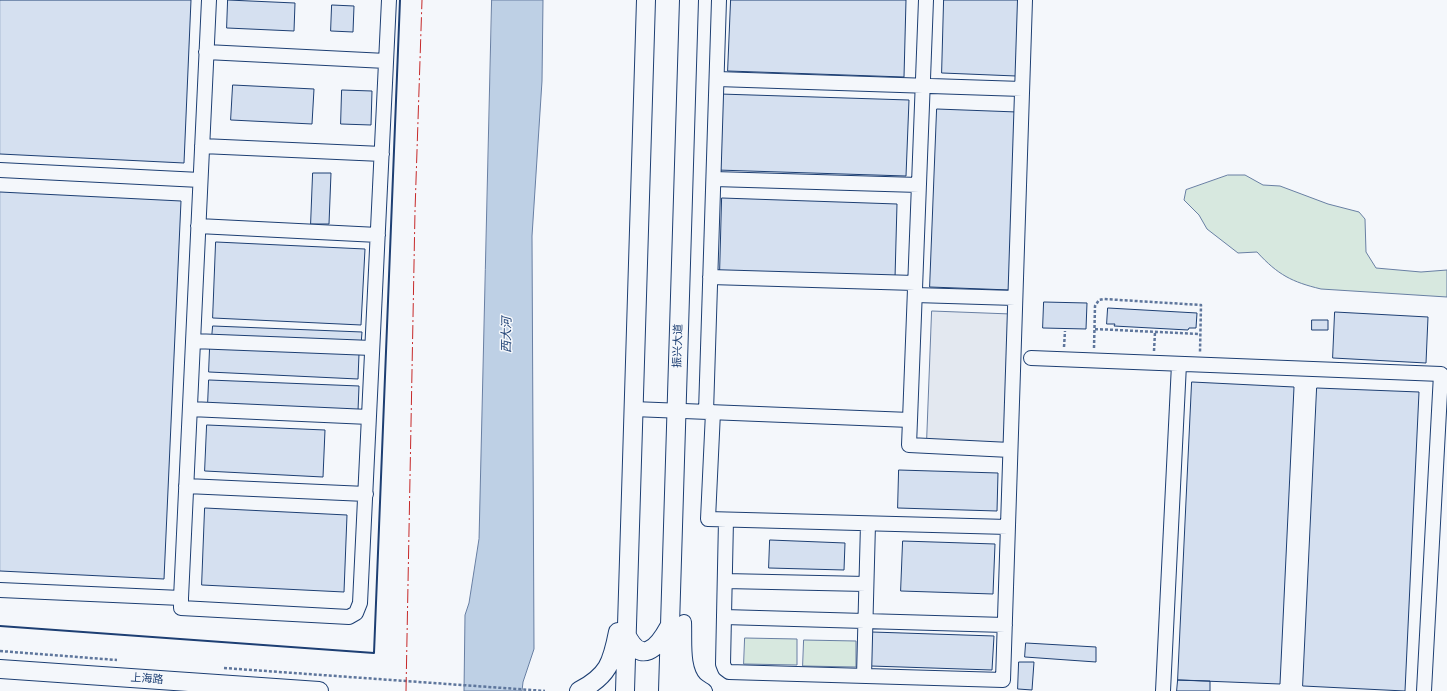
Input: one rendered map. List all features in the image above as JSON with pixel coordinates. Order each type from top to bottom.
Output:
[{"type":"main road","points":[[625,691],[646,0]]},
{"type":"main road","name":"振兴大道","points":[[668,691],[669,654],[677,625],[676,411],[689,0]]},
{"type":"main road","points":[[579,691],[590,685],[603,673],[612,660],[628,582]]},
{"type":"main road","points":[[626,634],[632,645],[637,649],[646,651],[654,649],[677,625]]},
{"type":"main road","points":[[669,654],[678,679],[687,691]]},
{"type":"main road","name":"上海路","points":[[0,669],[319,691]]},
{"type":"lane","points":[[209,0],[181,608],[349,617],[356,613],[361,594],[389,0]]},
{"type":"lane","points":[[720,0],[710,277],[708,519],[1008,528]]},
{"type":"lane","points":[[926,0],[909,445],[1010,450]]},
{"type":"lane","points":[[726,520],[723,664],[725,669],[729,672],[1003,680],[1025,0]]},
{"type":"lane","points":[[206,52],[386,61]]},
{"type":"lane","points":[[717,79],[1022,90]]},
{"type":"lane","points":[[202,146],[382,154]]},
{"type":"lane","points":[[0,170],[200,180]]},
{"type":"lane","points":[[714,178],[919,185]]},
{"type":"lane","points":[[198,226],[378,234]]},
{"type":"lane","points":[[710,277],[915,289],[1015,298]]},
{"type":"lane","points":[[193,341],[372,348]]},
{"type":"lane","points":[[1031,358],[1444,374],[1424,691]]},
{"type":"lane","points":[[1163,691],[1179,364]]},
{"type":"lane","points":[[190,409],[369,417]]},
{"type":"lane","points":[[633,409],[910,420]]},
{"type":"lane","points":[[186,486],[366,494]]},
{"type":"lane","points":[[864,676],[868,524]]},
{"type":"lane","points":[[725,581],[866,584]]},
{"type":"lane","points":[[0,590],[181,598]]},
{"type":"lane","points":[[724,617],[1005,626]]},
{"type":"lane","points":[[677,625],[689,673],[695,683],[705,691]]},
{"type":"path","points":[[1094,361],[1095,306],[1099,300],[1104,299],[1202,305],[1199,365]]},
{"type":"path","points":[[1095,329],[1200,334]]},
{"type":"path","points":[[1154,363],[1155,332]]},
{"type":"path","points":[[0,651],[125,661]]},
{"type":"path","points":[[218,667],[545,691]]},
{"type":"shaded area","points":[[1228,175],[1245,175],[1263,185],[1280,186],[1328,204],[1359,212],[1365,219],[1366,252],[1376,268],[1421,272],[1447,270],[1447,297],[1321,289],[1302,284],[1279,272],[1257,252],[1238,253],[1207,229],[1199,215],[1184,200],[1186,190]]},
{"type":"shaded area","points":[[932,311],[1011,314],[1006,445],[927,441]]},
{"type":"shaded area","points":[[745,638],[797,639],[797,665],[744,664]]},
{"type":"shaded area","points":[[804,640],[856,641],[856,667],[803,666]]},
{"type":"water","name":"西大河","points":[[492,0],[543,0],[542,81],[532,236],[534,649],[523,682],[522,691],[464,691],[465,615],[469,603],[479,539]]},
{"type":"building","points":[[0,0],[191,0],[184,163],[0,154]]},
{"type":"building","points":[[228,0],[295,3],[294,31],[227,28]]},
{"type":"building","points":[[731,0],[906,0],[904,77],[728,71]]},
{"type":"building","points":[[944,0],[1019,0],[1016,76],[942,73]]},
{"type":"building","points":[[332,5],[354,6],[353,32],[331,31]]},
{"type":"building","points":[[233,85],[314,89],[312,124],[231,120]]},
{"type":"building","points":[[342,90],[372,91],[371,125],[341,124]]},
{"type":"building","points":[[720,94],[909,100],[906,176],[717,170]]},
{"type":"building","points":[[937,109],[1017,112],[1010,290],[930,287]]},
{"type":"building","points":[[313,173],[331,173],[329,224],[311,224]]},
{"type":"building","points":[[0,192],[181,201],[164,579],[0,571]]},
{"type":"building","points":[[722,198],[897,204],[895,278],[720,272]]},
{"type":"building","points":[[216,242],[365,249],[361,325],[213,318]]},
{"type":"building","points":[[1044,302],[1087,303],[1086,329],[1043,328]]},
{"type":"building","points":[[1108,308],[1197,313],[1196,328],[1189,328],[1188,330],[1114,326],[1115,324],[1107,324]]},
{"type":"building","points":[[1335,312],[1428,317],[1426,363],[1333,358]]},
{"type":"building","points":[[1312,320],[1328,320],[1328,330],[1312,330]]},
{"type":"building","points":[[213,326],[362,332],[361,345],[212,338]]},
{"type":"building","points":[[210,347],[359,354],[358,379],[209,372]]},
{"type":"building","points":[[209,380],[359,386],[358,411],[208,404]]},
{"type":"building","points":[[1192,382],[1294,387],[1280,684],[1178,680]]},
{"type":"building","points":[[1317,388],[1419,392],[1405,691],[1303,686]]},
{"type":"building","points":[[207,425],[325,430],[323,477],[205,471]]},
{"type":"building","points":[[899,470],[998,473],[997,511],[898,508]]},
{"type":"building","points":[[205,508],[347,515],[344,592],[202,585]]},
{"type":"building","points":[[770,540],[845,543],[844,570],[769,568]]},
{"type":"building","points":[[903,541],[995,544],[993,594],[901,591]]},
{"type":"building","points":[[872,632],[994,636],[992,670],[871,666]]},
{"type":"building","points":[[1026,643],[1096,647],[1096,662],[1025,657]]},
{"type":"building","points":[[1019,662],[1034,662],[1032,690],[1018,689]]},
{"type":"building","points":[[1178,680],[1210,681],[1210,691],[1177,691]]},
{"type":"wall","points":[[0,626],[374,653],[400,0]]},
{"type":"power","points":[[406,691],[415,211],[422,0]]}]
